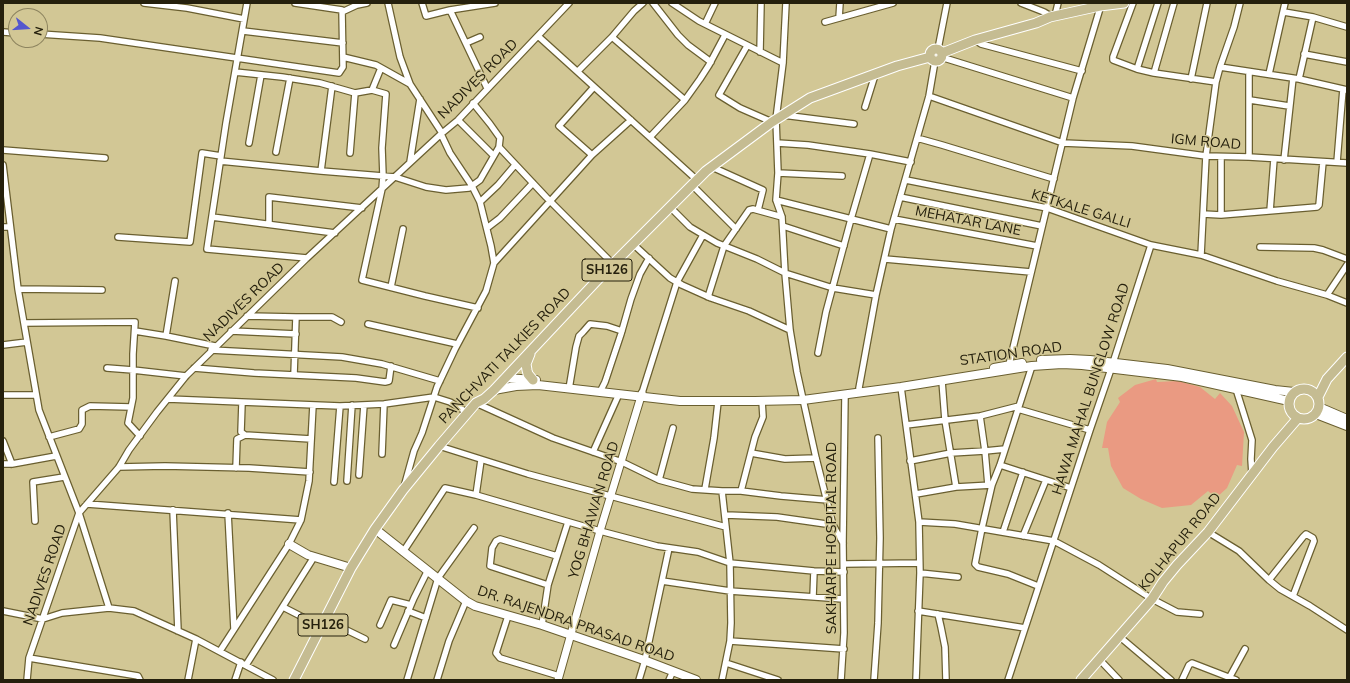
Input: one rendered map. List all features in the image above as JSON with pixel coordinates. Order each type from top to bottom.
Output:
[{"type":"main road","points":[[975,40],[1052,16],[1101,5],[1124,3]]},
{"type":"main road","name":"PANCHVATI TALKIES ROAD","points":[[351,568],[375,529],[403,490],[438,446],[476,403],[484,399],[506,378],[613,264],[712,166],[777,119],[810,98],[896,66],[937,56],[975,40]]},
{"type":"main road","points":[[531,351],[526,364],[528,374],[533,380]]},
{"type":"main road","points":[[1318,397],[1308,389],[1303,388],[1291,396],[1288,406],[1293,415],[1298,418],[1307,419],[1317,411],[1318,397],[1327,379],[1347,357]]},
{"type":"main road","name":"STATION ROAD","points":[[803,398],[839,392],[901,387],[942,381],[1056,359],[1090,360],[1112,366],[1182,377],[1236,389],[1291,396]]},
{"type":"main road","name":"STATION ROAD","points":[[803,398],[846,395],[874,387],[957,374],[1008,368],[1068,364],[1173,370],[1275,390],[1291,396]]},
{"type":"main road","points":[[506,378],[533,380],[680,401],[762,401],[803,398]]},
{"type":"main road","points":[[1308,389],[1327,379]]},
{"type":"main road","points":[[494,390],[524,385],[570,386]]},
{"type":"main road","points":[[601,390],[620,394],[702,398],[803,398]]},
{"type":"main road","points":[[1317,411],[1347,419]]},
{"type":"main road","points":[[1317,411],[1347,426]]},
{"type":"main road","name":"KOLHAPUR ROAD","points":[[1081,680],[1152,599],[1168,576],[1208,532],[1272,447],[1298,418]]},
{"type":"main road","name":"DR. RAJENDRA PRASAD ROAD","points":[[375,529],[475,606],[542,625],[645,660],[696,680]]},
{"type":"main road","points":[[289,544],[308,556],[351,568]]},
{"type":"main road","name":"SH126","points":[[294,680],[324,624],[351,568]]},
{"type":"street","points":[[144,3],[187,8],[244,19]]},
{"type":"street","points":[[247,3],[207,250],[307,258]]},
{"type":"street","points":[[295,3],[342,10],[342,12]]},
{"type":"street","points":[[342,12],[357,4],[367,3]]},
{"type":"street","points":[[388,3],[400,57],[410,84],[441,133],[450,153],[472,186],[480,202],[494,263]]},
{"type":"street","points":[[422,3],[426,16],[450,10],[495,3]]},
{"type":"street","name":"NADIVES ROAD","points":[[27,680],[29,658],[79,514],[119,467],[140,436],[186,376],[307,258],[441,133],[458,120],[569,3]]},
{"type":"street","points":[[578,71],[643,3]]},
{"type":"street","points":[[653,3],[678,35],[688,45],[711,62]]},
{"type":"street","points":[[672,3],[725,35],[784,64]]},
{"type":"street","points":[[705,24],[716,3]]},
{"type":"street","points":[[760,52],[761,3]]},
{"type":"street","points":[[786,3],[784,64],[777,119],[778,173],[776,200],[782,217],[790,330],[797,372],[816,458],[828,500],[833,525],[843,543]]},
{"type":"street","points":[[839,18],[840,3]]},
{"type":"street","points":[[825,22],[893,3]]},
{"type":"street","points":[[860,390],[876,295],[891,230],[929,96],[947,3]]},
{"type":"street","points":[[1021,3],[1052,16],[1058,3]]},
{"type":"street","points":[[1133,3],[1113,60],[1137,69],[1154,73],[1216,82]]},
{"type":"street","points":[[1137,69],[1158,3]]},
{"type":"street","points":[[1154,73],[1174,3]]},
{"type":"street","points":[[1191,79],[1207,3]]},
{"type":"street","points":[[1201,255],[1206,156],[1216,82],[1234,27],[1240,3]]},
{"type":"street","points":[[1269,74],[1285,3]]},
{"type":"street","points":[[1008,368],[1030,272],[1074,98],[1101,5]]},
{"type":"street","points":[[450,10],[487,88]]},
{"type":"street","points":[[48,35],[100,38],[339,73],[343,67],[342,12]]},
{"type":"street","points":[[1284,12],[1313,17],[1347,27]]},
{"type":"street","points":[[1284,160],[1289,106],[1313,17]]},
{"type":"street","points":[[243,31],[343,43]]},
{"type":"street","points":[[650,137],[685,100],[711,62],[725,35]]},
{"type":"street","points":[[538,36],[650,137],[695,183],[736,229]]},
{"type":"street","points":[[466,43],[480,37]]},
{"type":"street","points":[[612,37],[685,100]]},
{"type":"street","points":[[975,40],[981,44],[1082,71]]},
{"type":"street","points":[[747,46],[719,95],[740,108],[777,119],[854,124]]},
{"type":"street","points":[[1304,54],[1347,62]]},
{"type":"street","points":[[937,56],[1074,98]]},
{"type":"street","points":[[343,57],[376,65],[410,84]]},
{"type":"street","points":[[1220,67],[1296,78],[1345,90],[1337,162]]},
{"type":"street","points":[[372,90],[381,68]]},
{"type":"street","points":[[235,72],[290,78],[332,86],[355,93],[372,90],[386,94],[382,148],[382,189],[362,280],[478,308]]},
{"type":"street","points":[[1249,72],[1249,157]]},
{"type":"street","points":[[249,143],[261,75]]},
{"type":"street","points":[[865,107],[875,75]]},
{"type":"street","points":[[276,152],[290,78]]},
{"type":"street","points":[[321,171],[332,86]]},
{"type":"street","points":[[592,155],[559,126],[594,86]]},
{"type":"street","points":[[350,153],[355,93]]},
{"type":"street","name":"IGM ROAD","points":[[929,96],[1063,143],[1132,146],[1206,156],[1347,163]]},
{"type":"street","points":[[410,162],[420,99]]},
{"type":"street","points":[[1250,100],[1289,106]]},
{"type":"street","points":[[118,237],[190,242],[202,153],[221,158],[321,171],[395,177],[426,187],[446,190],[469,188],[480,180],[499,147],[500,138],[473,103]]},
{"type":"street","points":[[458,120],[494,155]]},
{"type":"street","points":[[403,490],[414,451],[440,381],[457,344],[486,291],[494,263],[551,202],[592,155],[631,120]]},
{"type":"street","points":[[917,138],[1054,179]]},
{"type":"street","points":[[777,143],[808,145],[870,154],[911,162]]},
{"type":"street","points":[[499,147],[613,264]]},
{"type":"street","points":[[3,150],[106,158]]},
{"type":"street","points":[[818,352],[826,312],[870,154]]},
{"type":"street","points":[[1221,157],[1221,215]]},
{"type":"street","points":[[1270,211],[1274,159]]},
{"type":"street","points":[[1203,214],[1221,215],[1317,207],[1319,205],[1323,162]]},
{"type":"street","points":[[3,165],[5,204],[39,410],[79,514],[109,608]]},
{"type":"street","points":[[480,202],[498,186],[515,165]]},
{"type":"street","points":[[712,166],[762,190],[758,210]]},
{"type":"street","points":[[778,173],[842,176]]},
{"type":"street","name":"KETKALE GALLI","points":[[906,180],[1047,208],[1151,245],[1201,255],[1277,281],[1327,295],[1347,303]]},
{"type":"street","points":[[487,228],[500,218],[533,183]]},
{"type":"street","points":[[269,224],[269,197],[362,208]]},
{"type":"street","points":[[900,197],[1042,226]]},
{"type":"street","points":[[776,200],[891,230]]},
{"type":"street","points":[[670,207],[690,227],[703,235],[724,246],[757,258],[785,273],[833,288],[876,295]]},
{"type":"street","points":[[708,297],[724,246],[749,210],[758,210],[782,217]]},
{"type":"street","points":[[212,217],[335,233]]},
{"type":"street","name":"MEHATAR LANE","points":[[894,219],[1037,246]]},
{"type":"street","points":[[783,226],[844,246]]},
{"type":"street","points":[[3,227],[10,227]]},
{"type":"street","points":[[391,287],[403,229]]},
{"type":"street","points":[[642,395],[677,282],[703,235]]},
{"type":"street","points":[[633,244],[670,278],[677,282],[708,297],[749,311],[790,330]]},
{"type":"street","name":"HAWA MAHAL BUNGLOW ROAD","points":[[1054,542],[1151,245]]},
{"type":"street","points":[[1260,247],[1314,248],[1347,259]]},
{"type":"street","points":[[601,390],[622,331],[630,299],[640,274],[649,258]]},
{"type":"street","points":[[885,259],[1030,272]]},
{"type":"street","points":[[1327,295],[1347,265]]},
{"type":"street","points":[[166,336],[174,281]]},
{"type":"street","points":[[18,289],[102,290]]},
{"type":"street","points":[[247,316],[332,317],[341,322]]},
{"type":"street","points":[[294,375],[296,316]]},
{"type":"street","points":[[24,323],[135,322],[133,398],[128,424],[140,436]]},
{"type":"street","points":[[368,324],[457,344]]},
{"type":"street","points":[[570,386],[579,336],[590,324],[607,326],[622,331]]},
{"type":"street","points":[[135,331],[166,336],[213,348],[342,357],[391,366],[440,381]]},
{"type":"street","points":[[231,331],[296,334]]},
{"type":"street","points":[[3,345],[27,342]]},
{"type":"street","points":[[194,368],[254,373],[356,378],[385,382],[389,381],[391,366]]},
{"type":"street","points":[[1032,366],[1000,465],[990,485],[976,566],[1008,574],[1038,586]]},
{"type":"street","points":[[106,368],[186,376]]},
{"type":"street","points":[[942,381],[945,420],[956,487]]},
{"type":"street","points":[[901,387],[919,522],[920,573],[916,680]]},
{"type":"street","points":[[1236,389],[1252,440],[1252,474]]},
{"type":"street","points":[[593,452],[620,394]]},
{"type":"street","points":[[3,395],[36,395]]},
{"type":"street","name":"YOG BHAWAN ROAD","points":[[558,678],[600,531],[642,395]]},
{"type":"street","name":"SAKHARPE HOSPITAL ROAD","points":[[841,680],[844,649],[843,543],[846,395]]},
{"type":"street","points":[[168,399],[340,406],[384,404],[434,397],[450,402],[468,413]]},
{"type":"street","points":[[741,491],[755,437],[763,417],[762,401]]},
{"type":"street","points":[[705,489],[714,438],[718,402]]},
{"type":"street","points":[[242,403],[241,432],[245,435]]},
{"type":"street","points":[[476,403],[553,438],[622,462],[659,480],[692,488],[741,491],[828,500]]},
{"type":"street","points":[[382,454],[384,404]]},
{"type":"street","points":[[220,651],[289,544],[301,520],[310,472],[313,405]]},
{"type":"street","points":[[347,481],[352,405]]},
{"type":"street","points":[[359,475],[364,405]]},
{"type":"street","points":[[49,437],[79,429],[82,424],[82,410],[90,406],[131,407]]},
{"type":"street","points":[[334,482],[340,406]]},
{"type":"street","points":[[906,425],[980,416],[1019,408],[1090,430]]},
{"type":"street","points":[[980,416],[990,485]]},
{"type":"street","points":[[659,480],[673,428]]},
{"type":"street","points":[[236,468],[237,439],[245,435],[311,439]]},
{"type":"street","points":[[874,680],[880,564],[878,438]]},
{"type":"street","points":[[3,441],[12,464]]},
{"type":"street","points":[[438,446],[481,460],[611,497],[726,527]]},
{"type":"street","points":[[910,461],[951,453],[985,452],[1005,449]]},
{"type":"street","points":[[751,453],[785,459],[816,458]]},
{"type":"street","points":[[3,464],[12,464],[56,456]]},
{"type":"street","points":[[476,495],[481,460]]},
{"type":"street","points":[[1000,465],[1071,488]]},
{"type":"street","points":[[119,467],[165,466],[310,472]]},
{"type":"street","points":[[1003,532],[1023,472]]},
{"type":"street","points":[[35,521],[33,482],[64,477]]},
{"type":"street","points":[[1023,536],[1046,480]]},
{"type":"street","points":[[916,494],[956,487],[990,485]]},
{"type":"street","points":[[403,552],[445,488],[476,495],[600,531],[669,548],[698,552],[730,563],[814,571],[844,572]]},
{"type":"street","points":[[722,491],[726,515],[730,563],[730,641],[722,680]]},
{"type":"street","points":[[87,504],[228,513],[301,520]]},
{"type":"street","points":[[173,510],[178,631]]},
{"type":"street","points":[[228,513],[234,629]]},
{"type":"street","points":[[726,515],[777,517],[833,525]]},
{"type":"street","points":[[542,625],[548,585],[568,522]]},
{"type":"street","points":[[919,522],[955,524],[1054,542],[1099,565],[1152,599],[1177,612],[1200,614]]},
{"type":"street","points":[[407,680],[438,578],[474,528]]},
{"type":"street","points":[[1208,532],[1239,551],[1280,589],[1347,630]]},
{"type":"street","points":[[1269,580],[1306,534],[1313,538],[1314,541],[1293,596]]},
{"type":"street","points":[[548,585],[490,566],[492,548],[496,541],[500,538],[557,556]]},
{"type":"street","points":[[1008,680],[1038,586],[1054,542]]},
{"type":"street","points":[[639,680],[645,660],[669,548]]},
{"type":"street","points":[[235,680],[243,663],[283,607],[314,557]]},
{"type":"street","points":[[844,564],[919,563]]},
{"type":"street","points":[[394,645],[428,570]]},
{"type":"street","points":[[813,597],[814,571]]},
{"type":"street","points":[[920,573],[958,577]]},
{"type":"street","points":[[662,581],[730,591],[843,599]]},
{"type":"street","points":[[380,625],[391,600],[410,608],[426,618]]},
{"type":"street","points":[[437,680],[452,635],[466,600]]},
{"type":"street","points":[[283,607],[365,639]]},
{"type":"street","points":[[3,611],[43,619],[62,614],[109,608],[134,611],[196,639],[273,680]]},
{"type":"street","points":[[918,611],[1025,628]]},
{"type":"street","points":[[938,614],[942,627],[945,647],[946,680]]},
{"type":"street","points":[[508,616],[496,654],[500,658],[558,678]]},
{"type":"street","points":[[1120,637],[1171,680]]},
{"type":"street","points":[[188,680],[196,639]]},
{"type":"street","points":[[730,641],[844,649]]},
{"type":"street","points":[[1229,679],[1245,649]]},
{"type":"street","points":[[29,658],[138,676],[140,680]]},
{"type":"street","points":[[1099,659],[1119,680]]},
{"type":"street","points":[[726,663],[778,680]]},
{"type":"street","points":[[1182,680],[1192,663],[1229,679],[1236,680]]},
{"type":"street","points":[[669,680],[673,671]]},
{"type":"shaded area","points":[[1156,379],[1157,382],[1178,381],[1200,387],[1215,399],[1220,393],[1232,406],[1244,432],[1242,466],[1237,465],[1227,488],[1216,498],[1208,491],[1191,505],[1162,508],[1141,499],[1123,488],[1111,466],[1108,448],[1102,448],[1107,422],[1120,402],[1118,398],[1135,385]]}]
